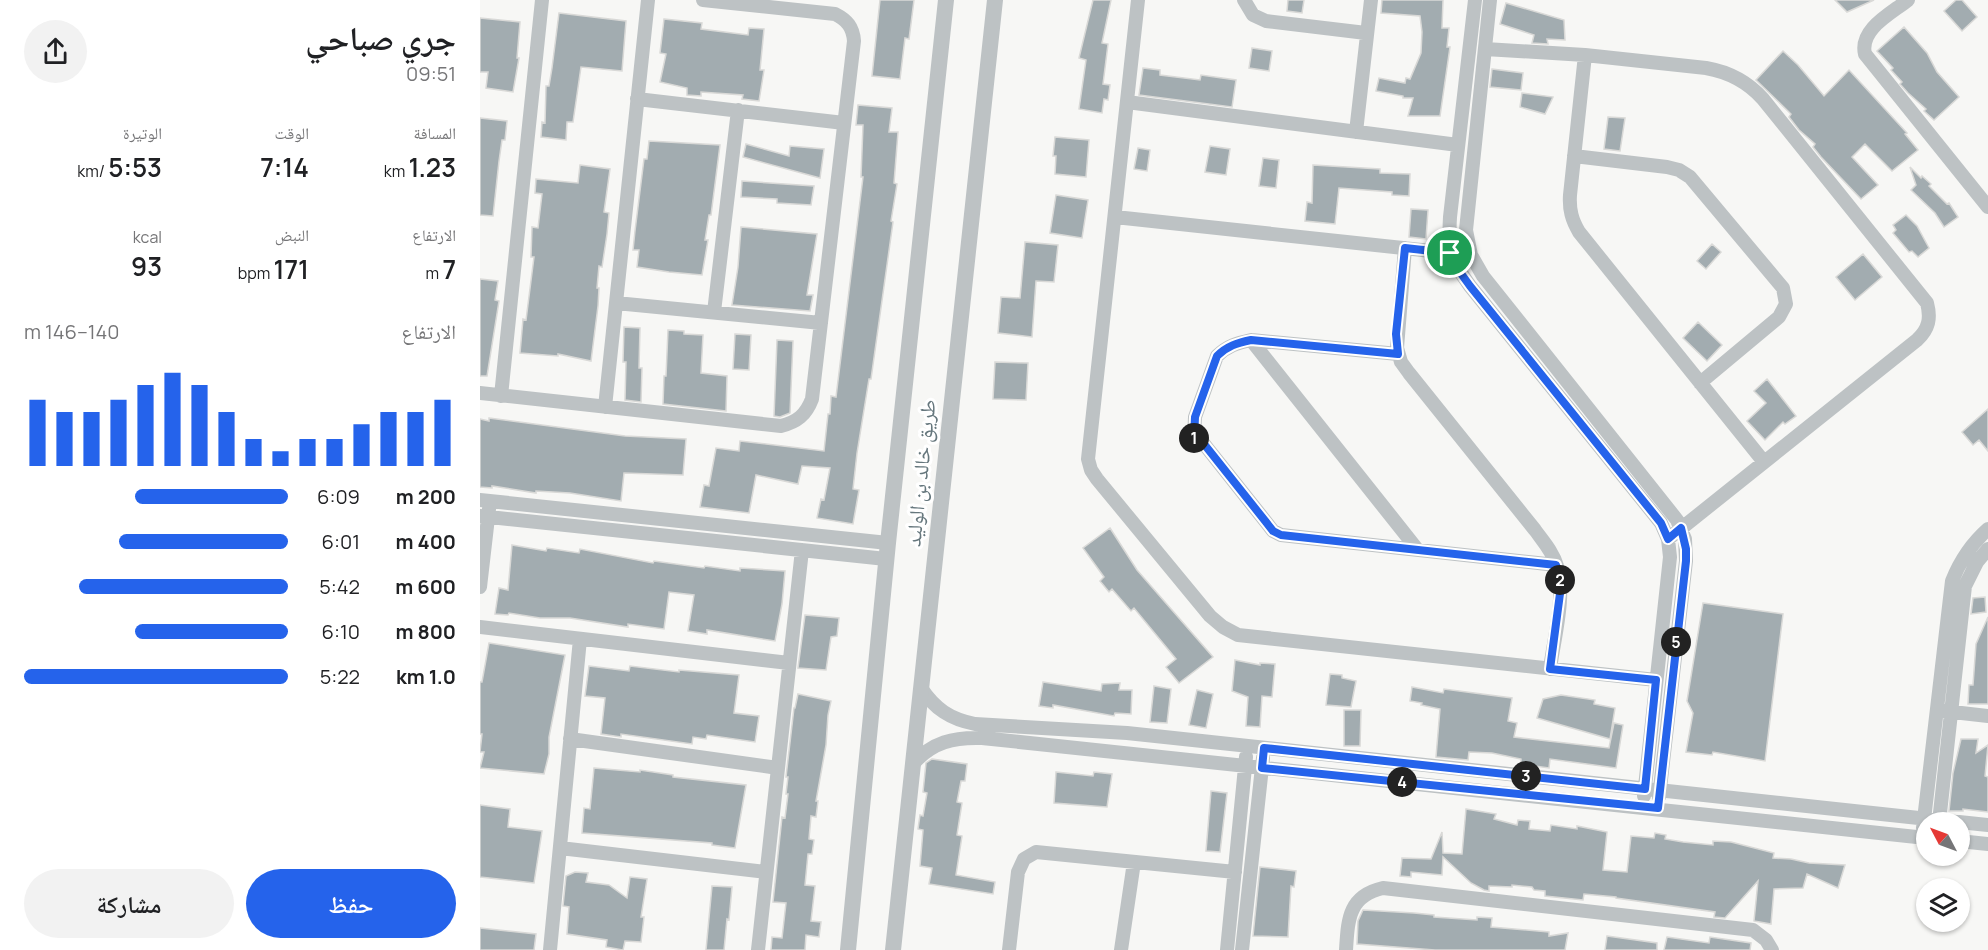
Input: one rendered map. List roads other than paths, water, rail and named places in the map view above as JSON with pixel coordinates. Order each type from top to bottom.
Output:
[{"type":"street","points":[[501,396],[542,0]]},
{"type":"street","points":[[605,407],[648,0]]},
{"type":"street","points":[[480,393],[780,426],[791,424],[808,410],[812,399],[854,41],[853,33],[843,18],[825,12],[703,0]]},
{"type":"street","name":"طريق خالد بن الوليد","points":[[848,950],[887,551],[946,0]]},
{"type":"street","name":"طريق خالد بن الوليد","points":[[893,950],[995,0]]},
{"type":"street","points":[[1138,0],[1088,459],[1097,479],[1210,616],[1223,627],[1238,635],[1656,680]]},
{"type":"street","points":[[1245,0],[1253,15],[1266,21],[1366,33]]},
{"type":"street","points":[[1356,132],[1371,0]]},
{"type":"street","points":[[1475,0],[1450,217],[1450,253],[1470,286],[1661,523],[1668,539],[1670,557],[1643,807]]},
{"type":"street","points":[[1490,0],[1466,230],[1471,255],[1483,276],[1677,520],[1686,549],[1658,808]]},
{"type":"street","points":[[1908,0],[1866,35],[1863,48],[1865,54],[1988,207]]},
{"type":"street","points":[[1485,49],[1584,55],[1718,70],[1737,77],[1749,85],[1769,107],[1927,303],[1930,319],[1923,334],[1917,340],[1668,539]]},
{"type":"street","points":[[1584,55],[1569,208],[1573,221],[1764,462]]},
{"type":"street","points":[[637,99],[844,123]]},
{"type":"street","points":[[1127,102],[1458,145]]},
{"type":"street","points":[[714,312],[738,110]]},
{"type":"street","points":[[1574,156],[1679,170],[1690,177],[1783,288],[1786,304],[1779,317],[1700,383]]},
{"type":"street","points":[[1115,217],[1471,255]]},
{"type":"street","points":[[1405,248],[1396,334],[1398,354],[1409,373],[1548,547],[1556,565],[1561,586],[1550,669]]},
{"type":"street","points":[[616,303],[821,322]]},
{"type":"street","points":[[1398,354],[1251,340],[1232,345],[1223,349],[1217,356],[1195,417],[1194,439],[1204,444],[1273,531],[1281,535],[1556,565]]},
{"type":"street","points":[[1251,340],[1417,549]]},
{"type":"street","points":[[480,588],[485,501],[887,551]]},
{"type":"street","points":[[484,516],[802,550],[887,551]]},
{"type":"street","points":[[1925,812],[1952,581],[1960,562],[1972,544],[1988,529]]},
{"type":"street","points":[[1940,812],[1965,586],[1977,562],[1988,549]]},
{"type":"street","points":[[758,950],[802,550]]},
{"type":"street","points":[[480,627],[789,663]]},
{"type":"street","points":[[554,949],[560,848],[580,639]]},
{"type":"street","points":[[921,688],[938,709],[955,719],[975,724],[1127,733],[1916,818]]},
{"type":"street","points":[[1936,710],[1988,716]]},
{"type":"street","points":[[913,764],[920,756],[939,744],[971,737],[1916,836]]},
{"type":"street","points":[[570,739],[778,768]]},
{"type":"street","points":[[1227,950],[1248,746]]},
{"type":"street","points":[[1242,950],[1264,748]]},
{"type":"street","points":[[1970,823],[1988,825]]},
{"type":"street","points":[[1970,842],[1988,844]]},
{"type":"street","points":[[560,848],[766,872]]},
{"type":"street","points":[[1009,950],[1018,872],[1024,859],[1029,855],[1043,852],[1235,872]]},
{"type":"street","points":[[1121,950],[1134,862]]},
{"type":"street","points":[[1346,950],[1350,912],[1356,903],[1373,891],[1383,888],[1753,930],[1766,940],[1772,950]]}]
